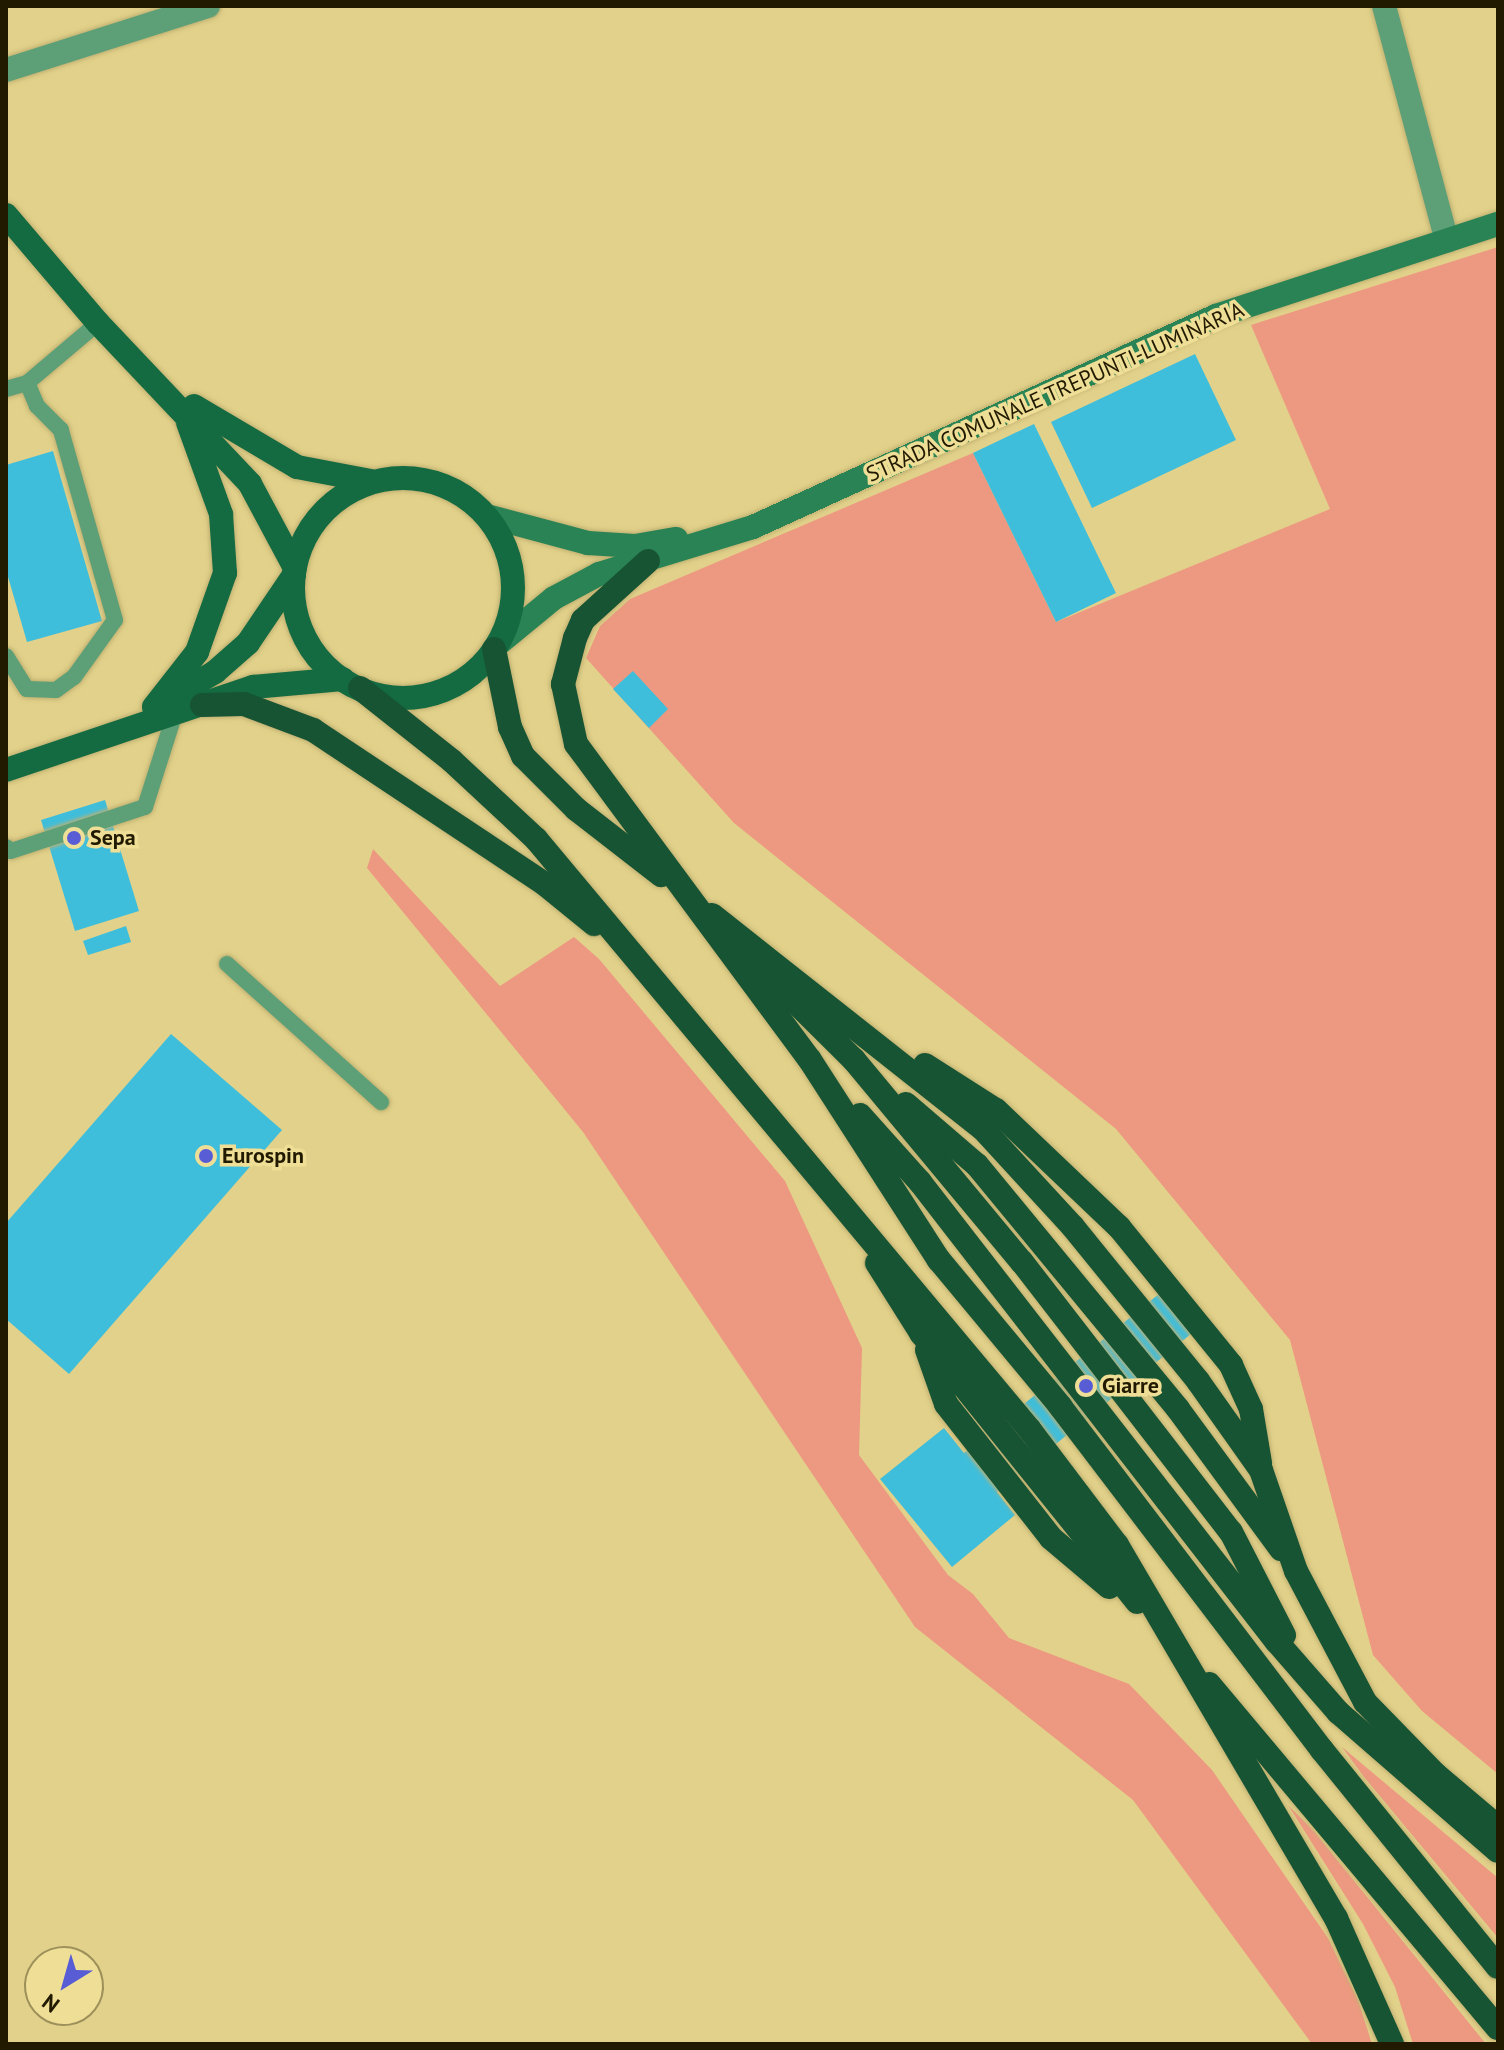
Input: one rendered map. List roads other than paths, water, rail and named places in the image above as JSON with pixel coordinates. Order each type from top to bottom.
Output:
[{"type":"highway","points":[[648,561],[583,620],[566,669],[564,703],[569,728],[589,766],[810,1060],[939,1260],[1060,1406],[1322,1750],[1498,1967]]},
{"type":"highway","points":[[496,647],[510,727],[523,756],[576,809],[840,1012],[983,1129],[1063,1216],[1189,1370],[1261,1470]]},
{"type":"highway","points":[[352,684],[452,761],[536,839],[1020,1418],[1117,1545],[1336,1918],[1392,2044]]},
{"type":"highway","points":[[202,705],[244,704],[313,730],[546,885],[633,954]]},
{"type":"highway","points":[[690,899],[854,1060],[977,1165],[1178,1409],[1296,1571],[1365,1702],[1435,1774],[1498,1827]]},
{"type":"highway","points":[[840,1012],[996,1110],[1119,1227],[1231,1365],[1251,1409],[1261,1470],[1296,1571]]},
{"type":"highway","points":[[810,1060],[920,1182],[1200,1546],[1305,1674],[1424,1791],[1498,1851]]},
{"type":"highway","points":[[854,1060],[1022,1262],[1231,1532],[1305,1674]]},
{"type":"highway","points":[[836,1197],[921,1333],[946,1404],[1051,1538],[1171,1641],[1311,1800],[1498,2028]]},
{"type":"highway","points":[[1200,1546],[1322,1750]]},
{"type":"main road","points":[[6,215],[98,323],[250,484],[295,571],[295,605],[304,634],[321,659],[352,684],[389,697],[434,693],[474,672],[496,647],[575,584],[753,527]]},
{"type":"main road","name":"STRADA COMUNALE TREPUNTI-LUMINARIA","points":[[753,527],[1216,316],[1498,224]]},
{"type":"main road","points":[[150,375],[274,456],[334,477],[375,481],[402,478],[442,485],[487,516],[562,540],[635,546],[753,527]]},
{"type":"main road","points":[[164,711],[197,652],[225,573],[221,514],[183,410]]},
{"type":"main road","points":[[164,711],[233,657],[263,626],[295,571],[305,539],[322,513],[346,494],[375,481]]},
{"type":"main road","points":[[487,516],[503,542],[512,571],[510,616],[496,647]]},
{"type":"main road","points":[[6,770],[164,711],[202,705],[262,686],[352,684]]},
{"type":"street","points":[[6,70],[208,6]]},
{"type":"street","points":[[1384,6],[1447,241]]},
{"type":"lane","points":[[6,389],[27,383],[98,323]]},
{"type":"lane","points":[[6,656],[27,689],[56,690],[74,677],[115,620],[61,430],[37,406],[27,383]]},
{"type":"lane","points":[[6,847],[11,851],[145,807],[164,711]]},
{"type":"lane","points":[[227,964],[381,1102]]},
{"type":"place","name":"Sepa","points":[[74,838]]},
{"type":"place","name":"Eurospin","points":[[206,1156]]},
{"type":"place","name":"Giarre","points":[[1086,1386]]}]
